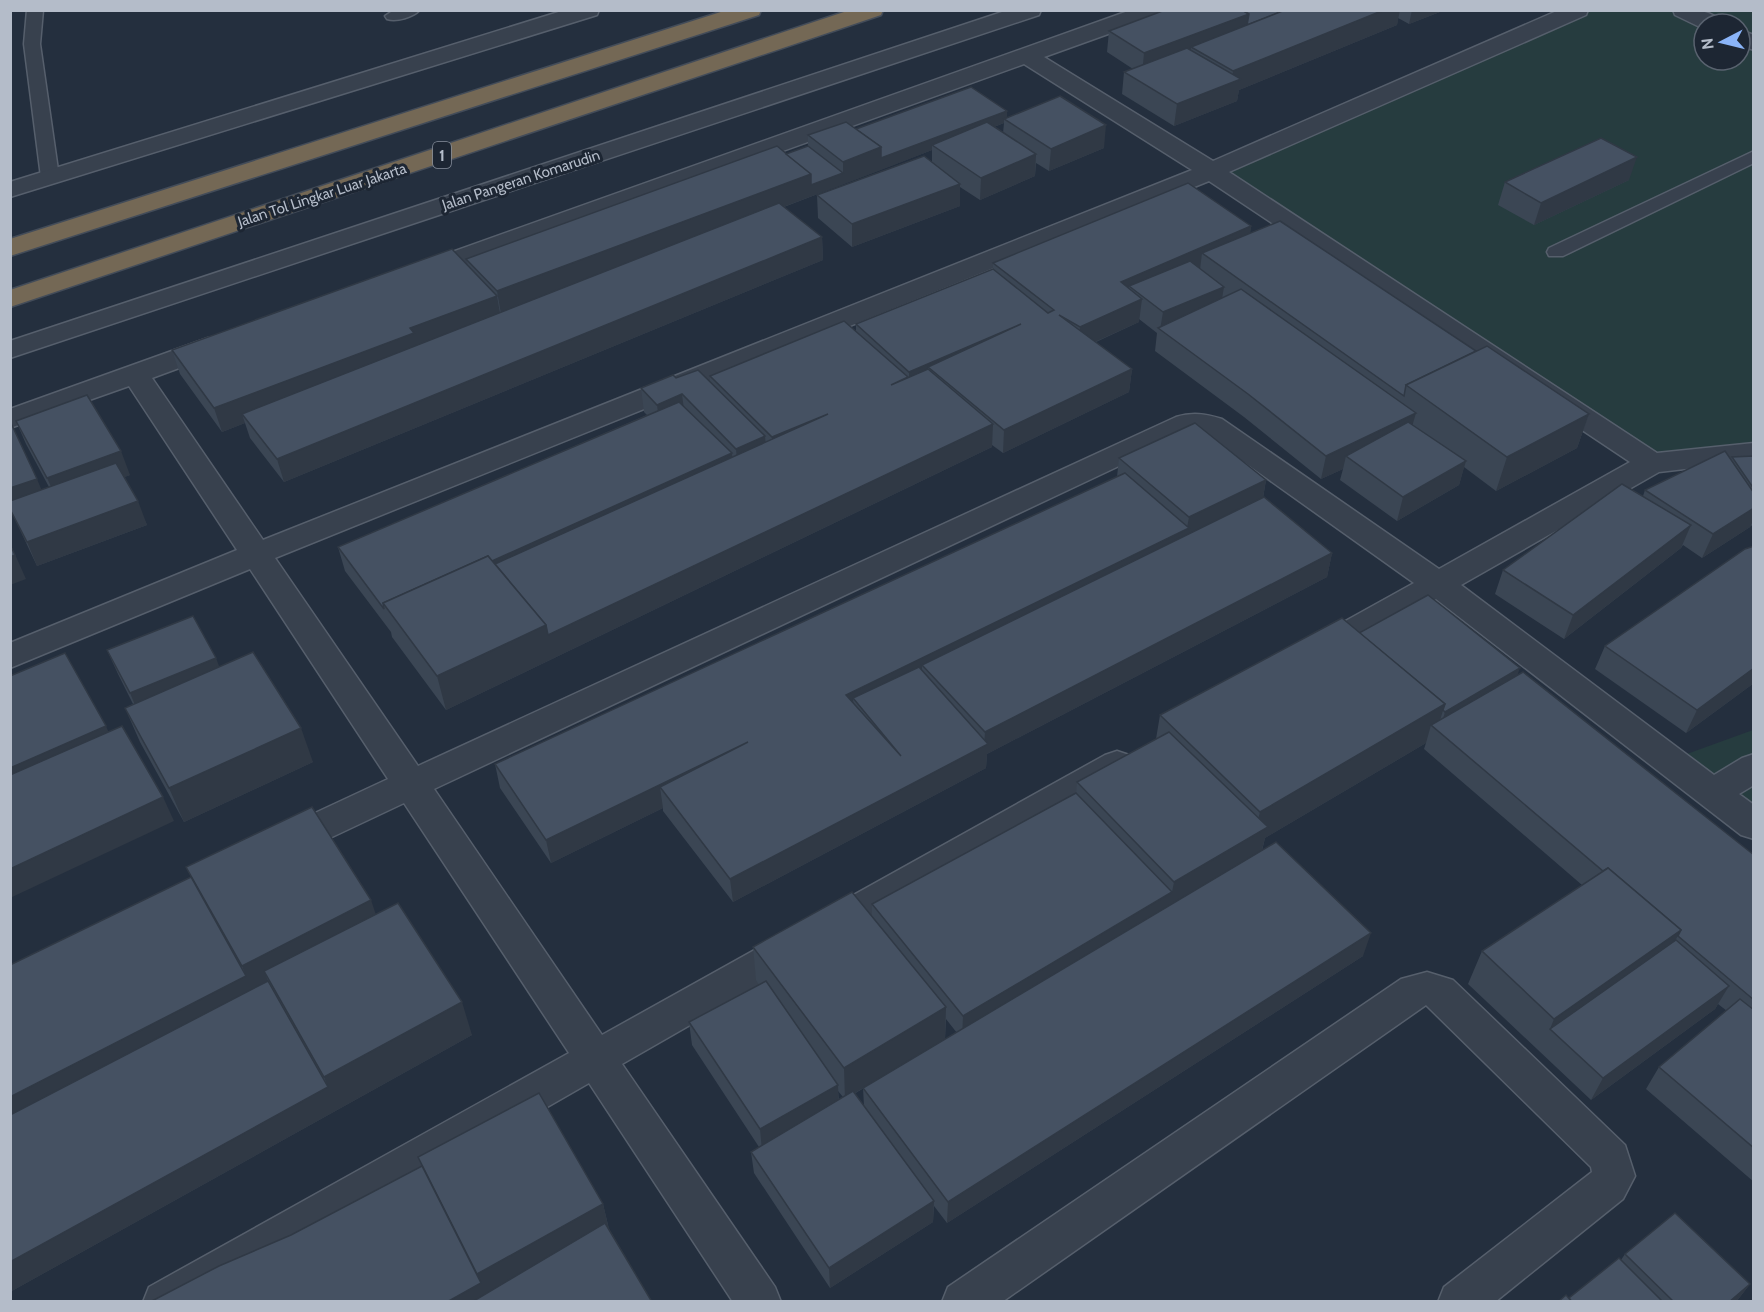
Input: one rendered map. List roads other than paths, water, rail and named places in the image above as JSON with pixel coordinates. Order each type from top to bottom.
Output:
[{"type":"highway","points":[[10,248],[751,10]]},
{"type":"highway","name":"Jalan Tol Lingkar Luar Jakarta","points":[[10,299],[873,10]]},
{"type":"street","points":[[10,190],[589,10]]},
{"type":"street","name":"Jalan Pangeran Komarudin","points":[[10,350],[1031,10]]},
{"type":"street","points":[[395,282],[1153,10]]},
{"type":"street","points":[[10,656],[256,554],[1211,171],[1578,10]]},
{"type":"street","points":[[1027,56],[1211,171],[1652,463]]},
{"type":"street","points":[[10,419],[237,338]]},
{"type":"street","points":[[135,374],[759,1302]]},
{"type":"street","points":[[248,861],[1186,423],[1200,422],[1212,425],[1437,583],[1754,825]]},
{"type":"street","points":[[1292,665],[1652,463],[1754,452]]},
{"type":"street","points":[[165,1302],[1146,748]]},
{"type":"street","points":[[1713,793],[1754,767]]},
{"type":"street","points":[[964,1302],[1415,991],[1427,988],[1439,992],[1610,1158],[1614,1176],[1608,1185],[1460,1302]]},
{"type":"lane","points":[[35,10],[32,44],[50,177]]},
{"type":"lane","points":[[393,16],[412,10]]},
{"type":"lane","points":[[1556,252],[1754,156]]}]
